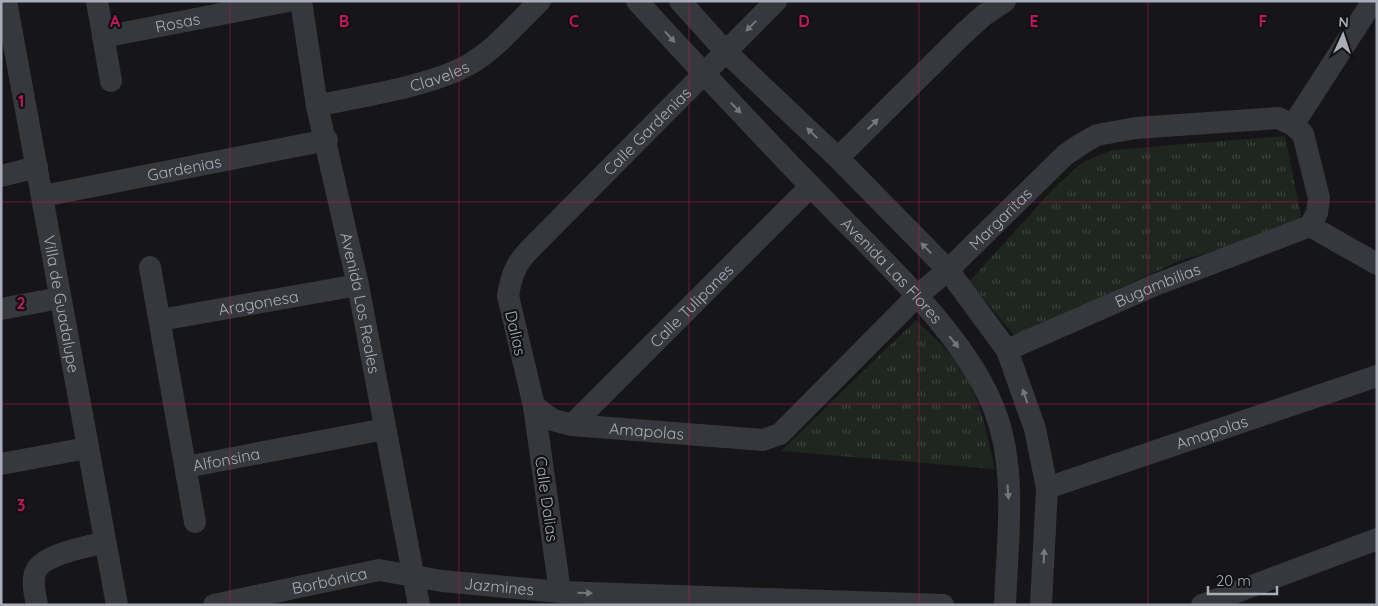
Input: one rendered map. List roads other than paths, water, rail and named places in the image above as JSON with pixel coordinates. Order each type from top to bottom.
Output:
[{"type":"street","points":[[97,1],[111,81]]},
{"type":"street","name":"Rosas","points":[[103,37],[288,1]]},
{"type":"street","name":"Avenida Los Reales","points":[[301,1],[318,106],[358,285],[419,605]]},
{"type":"street","name":"Claveles","points":[[318,106],[413,83],[463,67],[494,45],[540,1]]},
{"type":"street","name":"Avenida Las Flores","points":[[637,1],[703,73],[917,296],[969,360],[997,416],[1004,442],[1009,502],[1005,605]]},
{"type":"street","points":[[680,1],[725,51],[838,158],[948,270],[1007,350],[1036,429],[1047,488],[1041,605]]},
{"type":"street","name":"Calle Gardenias","points":[[518,262],[776,1]]},
{"type":"street","points":[[838,158],[962,35],[984,15],[1005,1]]},
{"type":"street","points":[[1373,1],[1293,125],[1302,134],[1319,198],[1317,213],[1310,226],[1377,264]]},
{"type":"street","name":"Villa de Guadalupe","points":[[5,14],[43,196],[87,448],[117,605]]},
{"type":"street","name":"Margaritas","points":[[763,440],[780,434],[917,296],[948,270],[1065,155],[1097,135],[1136,128],[1278,118],[1293,125]]},
{"type":"street","name":"Gardenias","points":[[43,196],[327,140]]},
{"type":"street","points":[[1,176],[36,167]]},
{"type":"street","name":"Calle Tulipanes","points":[[572,425],[811,186]]},
{"type":"street","name":"Bugambilias","points":[[1007,350],[1155,285],[1310,226]]},
{"type":"street","name":"Dalias","points":[[518,262],[511,278],[508,296],[534,406]]},
{"type":"street","name":"Alfonsina","points":[[150,267],[186,467],[385,429]]},
{"type":"street","name":"Aragonesa","points":[[160,320],[358,285]]},
{"type":"street","points":[[1,309],[60,298]]},
{"type":"street","name":"Amapolas","points":[[1047,488],[1377,376]]},
{"type":"street","name":"Amapolas","points":[[534,406],[553,420],[572,425],[763,440]]},
{"type":"street","name":"Calle Dalias","points":[[534,406],[560,592]]},
{"type":"street","points":[[1,464],[87,448]]},
{"type":"street","points":[[186,467],[195,522]]},
{"type":"street","points":[[1202,605],[1377,539]]},
{"type":"street","points":[[37,605],[34,582],[39,566],[52,557],[105,542]]},
{"type":"street","name":"Borbónica","points":[[214,605],[379,570],[414,575]]},
{"type":"street","name":"Jazmines","points":[[414,575],[442,581],[560,592],[943,605]]}]
